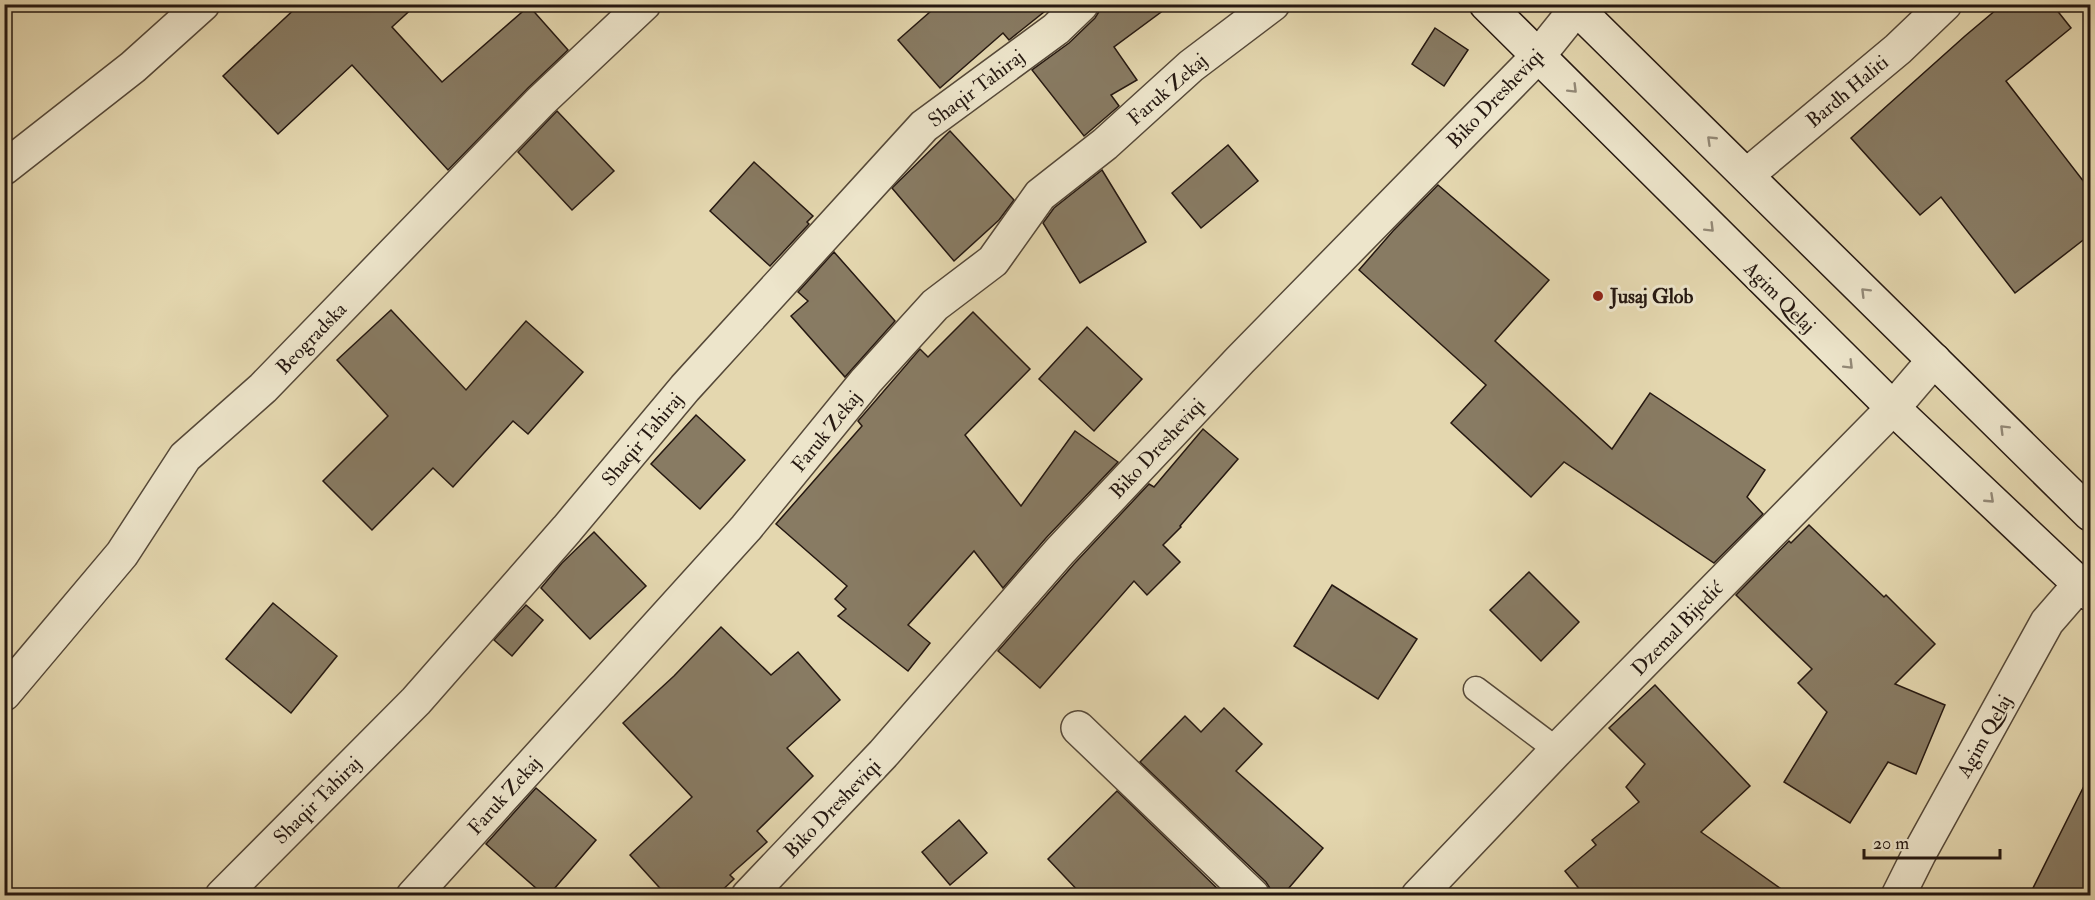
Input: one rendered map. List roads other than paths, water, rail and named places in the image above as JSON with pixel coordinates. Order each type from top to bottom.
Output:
[{"type":"street","points":[[4,168],[134,67],[203,4]]},
{"type":"street","name":"Beogradska","points":[[4,694],[122,554],[185,457],[263,388],[541,101],[644,4]]},
{"type":"street","name":"Shaqir Tahiraj","points":[[222,896],[416,701],[567,529],[685,388],[924,126],[1056,30],[1082,4]]},
{"type":"street","name":"Faruk Zekaj","points":[[413,896],[747,528],[866,381],[935,304],[993,261],[1040,195],[1105,144],[1191,66],[1273,4]]},
{"type":"street","name":"Agim Qelaj","points":[[1486,4],[1893,408],[2085,589],[2048,622],[1898,896]]},
{"type":"street","name":"Bardh Haliti","points":[[1747,175],[1898,49],[1945,4]]},
{"type":"street","points":[[1574,7],[2091,514]]},
{"type":"street","name":"Biko Dresheviqi","points":[[748,896],[883,754],[1060,551],[1240,360],[1539,55],[1574,7]]},
{"type":"street","name":"Dzemal Bijedić","points":[[1418,896],[1557,750],[1893,408],[1934,360]]},
{"type":"street","points":[[1078,728],[1253,896]]},
{"type":"lane","points":[[1476,689],[1557,750]]},
{"type":"place","name":"Jusaj Glob","points":[[1598,296]]}]
